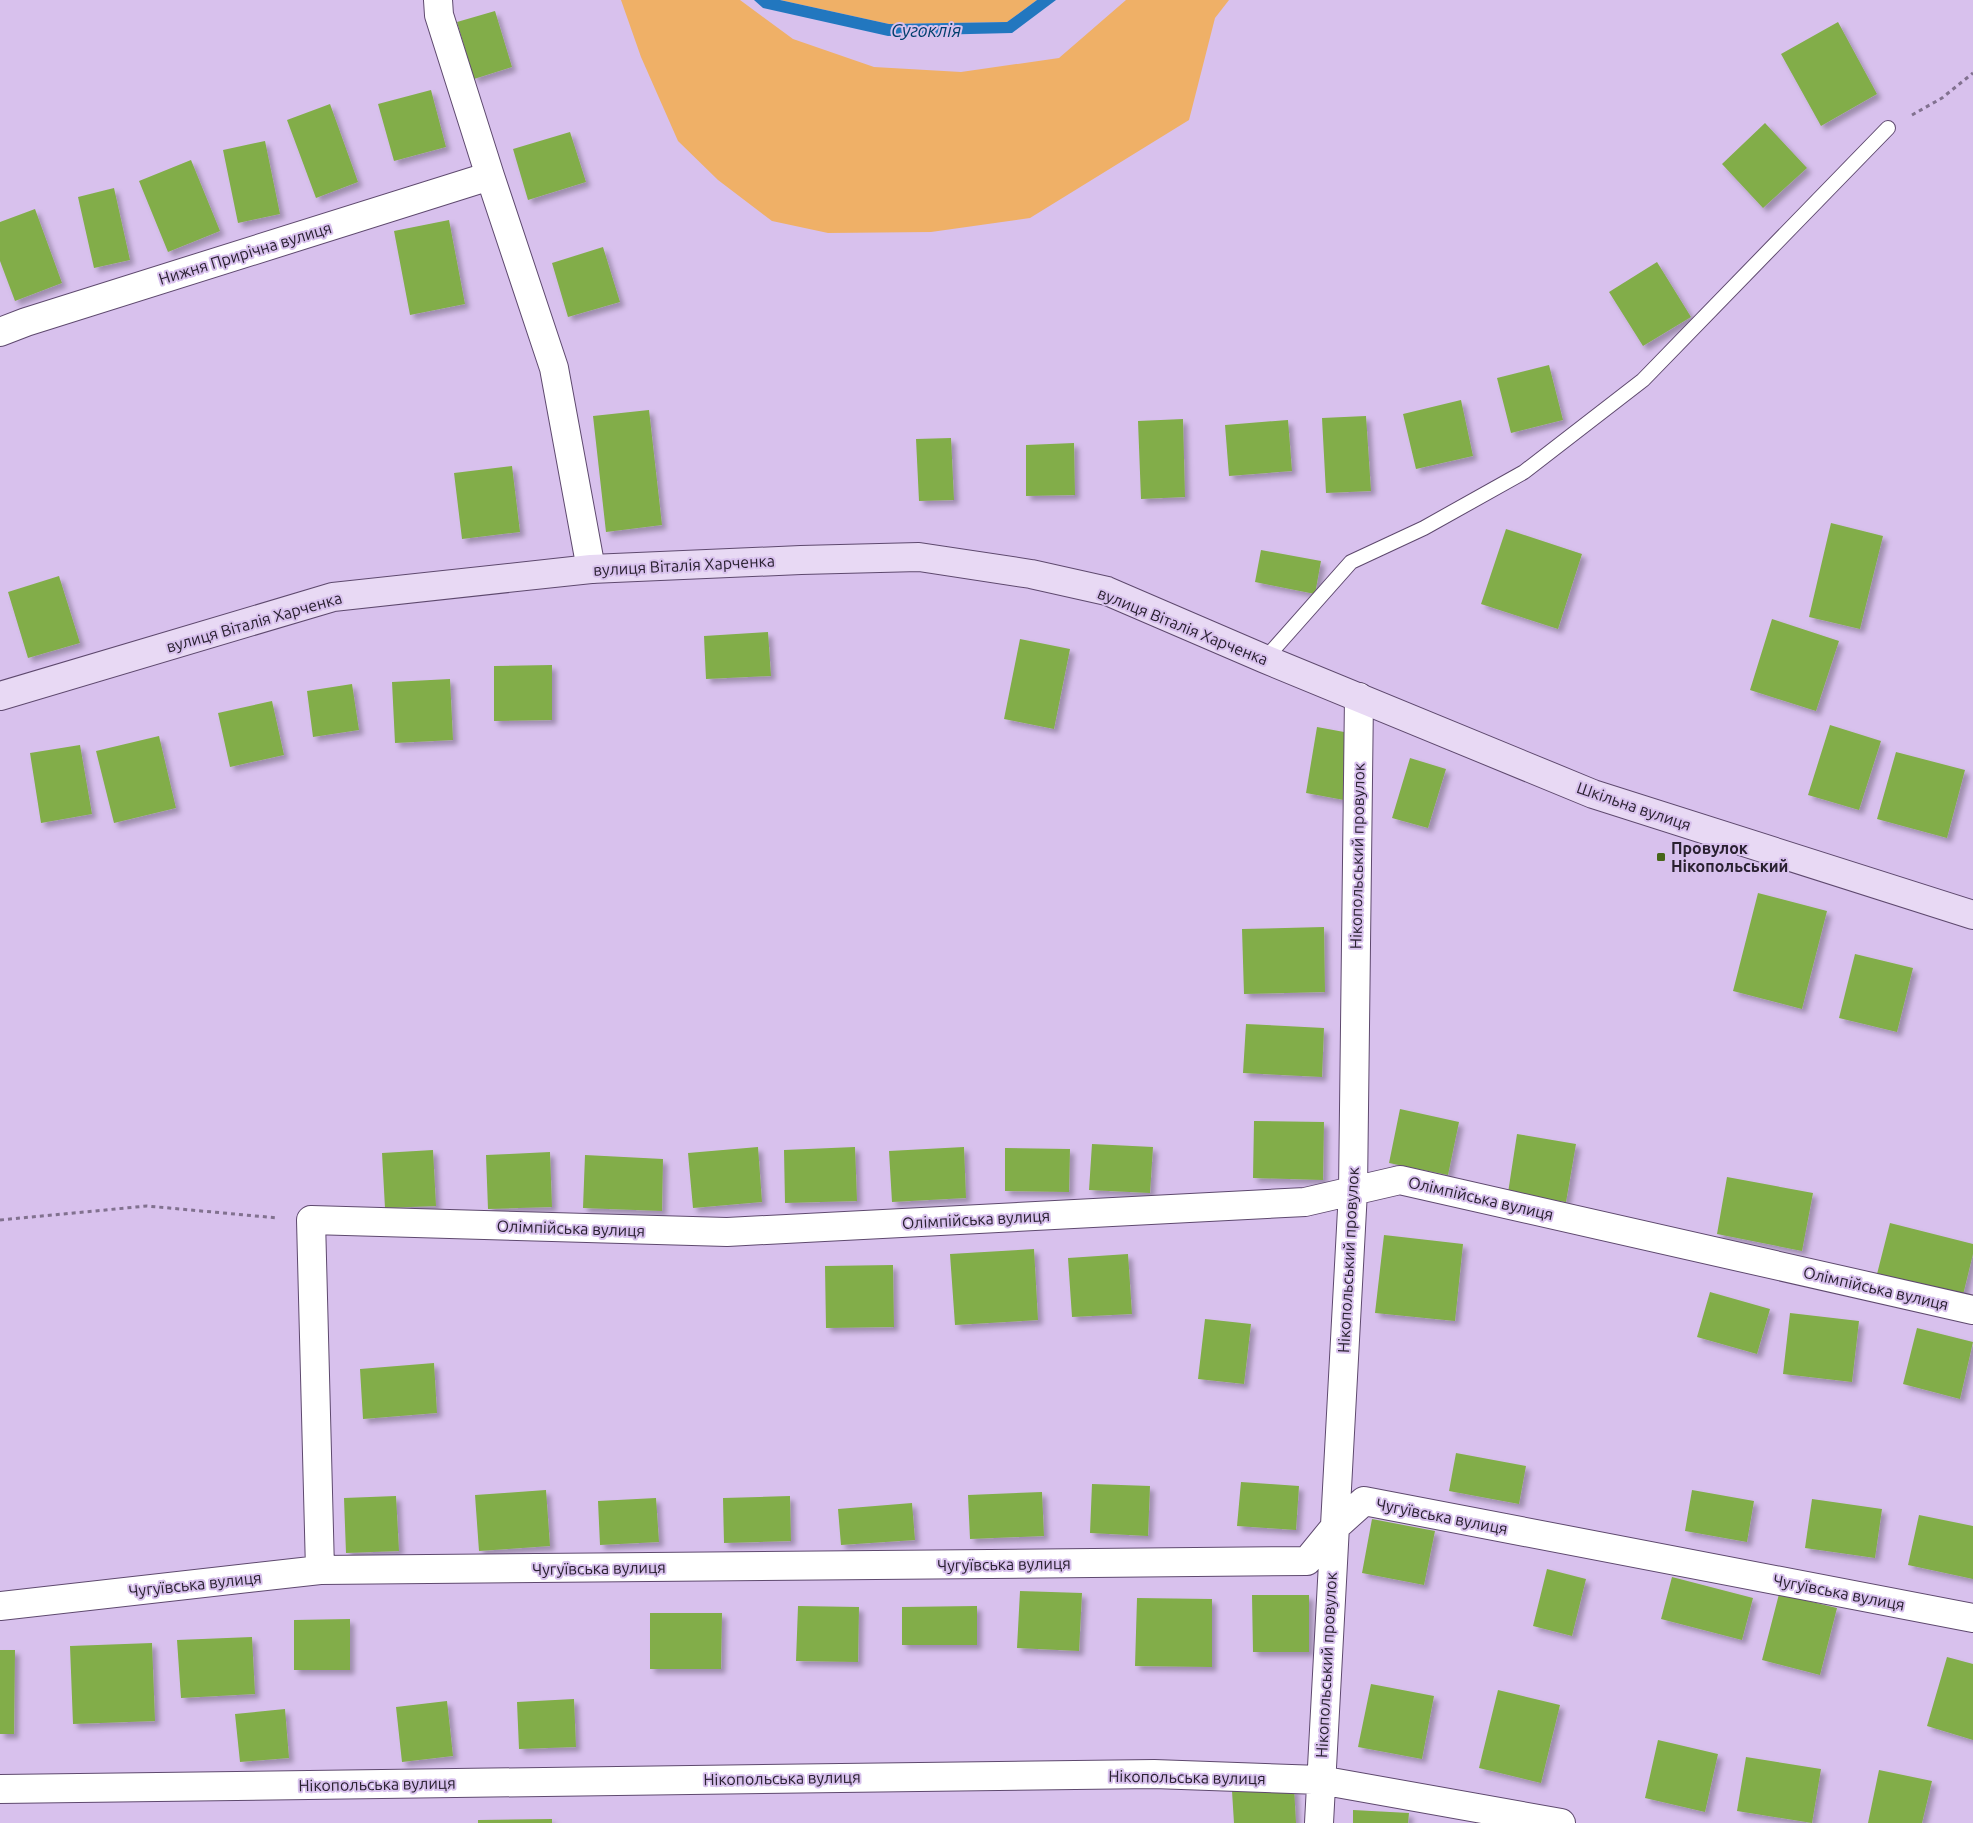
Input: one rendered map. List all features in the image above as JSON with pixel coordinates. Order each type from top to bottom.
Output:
[{"type":"street","points":[[438,0],[439,14],[490,176],[554,368],[591,569]]},
{"type":"street","name":"Нижня Прирічна вулиця","points":[[0,332],[26,322],[490,176]]},
{"type":"street","name":"вулиця Віталія Харченка","points":[[0,696],[333,597],[591,569],[919,557],[1031,574],[1107,591],[1359,697]]},
{"type":"street","name":"Шкільна вулиця","points":[[1359,697],[1593,794],[1973,915]]},
{"type":"street","name":"Нікопольський провулок","points":[[1319,1823],[1352,1191],[1359,697]]},
{"type":"street","name":"Олімпійська вулиця","points":[[311,1220],[727,1232],[1305,1202],[1400,1180],[1973,1310]]},
{"type":"street","points":[[311,1220],[320,1570]]},
{"type":"street","name":"Чугуївська вулиця","points":[[0,1606],[320,1570],[1307,1561],[1334,1528],[1364,1501],[1973,1618]]},
{"type":"street","name":"Нікопольська вулиця","points":[[0,1789],[1154,1774],[1320,1780],[1560,1823]]},
{"type":"lane","points":[[1265,659],[1352,562],[1424,528],[1524,472],[1643,380],[1888,128]]},
{"type":"path","points":[[1888,128],[1942,98],[1973,73]]},
{"type":"path","points":[[0,1220],[147,1206],[311,1220]]},
{"type":"shaded area","points":[[621,0],[740,0],[793,39],[874,67],[961,72],[1059,58],[1126,0],[1229,0],[1215,18],[1189,120],[1030,218],[931,232],[828,233],[772,221],[718,180],[678,141],[641,57]]},
{"type":"shaded area","points":[[780,0],[1037,0],[1007,22],[889,24]]},
{"type":"water","name":"Сугоклія","points":[[754,0],[780,0],[889,24],[1007,22],[1037,0],[1056,0],[1012,33],[888,36],[763,8]]},
{"type":"building","points":[[495,11],[512,67],[474,79],[457,22]]},
{"type":"building","points":[[1838,22],[1877,94],[1821,126],[1781,54]]},
{"type":"building","points":[[431,90],[446,147],[394,161],[378,104]]},
{"type":"building","points":[[330,104],[358,182],[316,198],[287,120]]},
{"type":"building","points":[[1765,123],[1807,168],[1763,208],[1722,164]]},
{"type":"building","points":[[570,132],[586,182],[528,200],[513,149]]},
{"type":"building","points":[[265,141],[280,214],[238,223],[223,150]]},
{"type":"building","points":[[191,160],[220,231],[168,252],[139,181]]},
{"type":"building","points":[[114,188],[130,260],[94,268],[78,197]]},
{"type":"building","points":[[35,209],[62,283],[15,301],[0,261],[0,222]]},
{"type":"building","points":[[449,220],[465,304],[410,315],[394,231]]},
{"type":"building","points":[[603,247],[620,302],[568,317],[552,263]]},
{"type":"building","points":[[1657,262],[1691,317],[1643,346],[1609,292]]},
{"type":"building","points":[[1549,365],[1563,420],[1511,433],[1497,378]]},
{"type":"building","points":[[1461,400],[1473,456],[1416,469],[1403,414]]},
{"type":"building","points":[[649,410],[662,525],[606,532],[593,416]]},
{"type":"building","points":[[1366,416],[1371,491],[1326,493],[1322,418]]},
{"type":"building","points":[[1183,419],[1185,497],[1141,499],[1138,421]]},
{"type":"building","points":[[1288,420],[1292,471],[1229,476],[1225,425]]},
{"type":"building","points":[[951,438],[954,500],[919,501],[916,439]]},
{"type":"building","points":[[1074,443],[1075,495],[1026,496],[1026,445]]},
{"type":"building","points":[[512,466],[520,532],[462,539],[454,473]]},
{"type":"building","points":[[1831,523],[1883,536],[1860,629],[1809,617]]},
{"type":"building","points":[[1506,529],[1582,554],[1558,629],[1481,604]]},
{"type":"building","points":[[1261,550],[1321,561],[1315,594],[1255,582]]},
{"type":"building","points":[[59,576],[80,643],[28,658],[8,592]]},
{"type":"building","points":[[1772,619],[1839,641],[1816,711],[1750,690]]},
{"type":"building","points":[[768,632],[771,676],[706,679],[704,636]]},
{"type":"building","points":[[1020,639],[1070,649],[1054,729],[1004,719]]},
{"type":"building","points":[[552,665],[552,720],[494,721],[494,666]]},
{"type":"building","points":[[450,679],[453,740],[395,743],[392,682]]},
{"type":"building","points":[[352,684],[359,730],[313,737],[307,691]]},
{"type":"building","points":[[272,701],[284,755],[230,767],[218,713]]},
{"type":"building","points":[[1830,725],[1881,741],[1859,810],[1808,795]]},
{"type":"building","points":[[1317,727],[1355,734],[1344,800],[1306,793]]},
{"type":"building","points":[[159,736],[176,808],[114,823],[96,751]]},
{"type":"building","points":[[80,745],[92,814],[41,823],[30,753]]},
{"type":"building","points":[[1896,752],[1965,770],[1947,838],[1877,819]]},
{"type":"building","points":[[1410,758],[1446,769],[1428,828],[1392,818]]},
{"type":"building","points":[[1758,893],[1827,911],[1802,1009],[1733,991]]},
{"type":"building","points":[[1324,927],[1325,992],[1244,994],[1242,929]]},
{"type":"building","points":[[1855,954],[1913,968],[1897,1032],[1839,1018]]},
{"type":"building","points":[[1246,1024],[1324,1028],[1322,1077],[1243,1073]]},
{"type":"building","points":[[1400,1109],[1459,1122],[1448,1175],[1389,1163]]},
{"type":"building","points":[[1254,1121],[1324,1122],[1323,1180],[1253,1178]]},
{"type":"building","points":[[1517,1134],[1576,1144],[1566,1202],[1508,1193]]},
{"type":"building","points":[[1092,1144],[1153,1147],[1150,1193],[1089,1190]]},
{"type":"building","points":[[758,1147],[762,1202],[693,1208],[688,1153]]},
{"type":"building","points":[[855,1147],[857,1201],[785,1203],[784,1150]]},
{"type":"building","points":[[964,1147],[966,1198],[892,1202],[889,1151]]},
{"type":"building","points":[[1005,1148],[1070,1149],[1069,1192],[1005,1191]]},
{"type":"building","points":[[433,1150],[436,1206],[385,1208],[382,1153]]},
{"type":"building","points":[[550,1152],[552,1207],[488,1209],[486,1155]]},
{"type":"building","points":[[585,1155],[663,1159],[662,1211],[583,1208]]},
{"type":"building","points":[[1727,1177],[1813,1193],[1802,1251],[1717,1234]]},
{"type":"building","points":[[1890,1223],[1973,1244],[1973,1254],[1963,1295],[1877,1274]]},
{"type":"building","points":[[1384,1235],[1463,1244],[1455,1321],[1375,1313]]},
{"type":"building","points":[[1034,1249],[1038,1320],[955,1325],[950,1254]]},
{"type":"building","points":[[1128,1254],[1132,1314],[1072,1317],[1068,1258]]},
{"type":"building","points":[[893,1265],[894,1327],[826,1328],[825,1266]]},
{"type":"building","points":[[1710,1292],[1770,1309],[1757,1354],[1697,1337]]},
{"type":"building","points":[[1790,1313],[1859,1321],[1852,1382],[1783,1374]]},
{"type":"building","points":[[1205,1319],[1251,1324],[1244,1384],[1198,1379]]},
{"type":"building","points":[[1917,1328],[1973,1342],[1960,1399],[1903,1384]]},
{"type":"building","points":[[434,1363],[437,1413],[363,1419],[360,1369]]},
{"type":"building","points":[[1456,1453],[1526,1466],[1519,1504],[1449,1491]]},
{"type":"building","points":[[1241,1482],[1299,1486],[1296,1530],[1237,1526]]},
{"type":"building","points":[[1092,1484],[1150,1486],[1148,1536],[1090,1533]]},
{"type":"building","points":[[546,1490],[550,1546],[479,1551],[475,1495]]},
{"type":"building","points":[[1692,1490],[1754,1501],[1747,1542],[1685,1531]]},
{"type":"building","points":[[1042,1492],[1044,1536],[970,1539],[968,1495]]},
{"type":"building","points":[[396,1496],[399,1551],[346,1553],[344,1498]]},
{"type":"building","points":[[790,1496],[791,1541],[724,1543],[723,1498]]},
{"type":"building","points":[[656,1498],[659,1542],[600,1545],[598,1501]]},
{"type":"building","points":[[1812,1499],[1882,1509],[1875,1558],[1805,1548]]},
{"type":"building","points":[[912,1503],[915,1540],[841,1545],[838,1509]]},
{"type":"building","points":[[1919,1515],[1973,1526],[1973,1579],[1908,1565]]},
{"type":"building","points":[[1372,1519],[1435,1531],[1424,1585],[1362,1573]]},
{"type":"building","points":[[1547,1569],[1586,1579],[1572,1636],[1533,1626]]},
{"type":"building","points":[[1672,1577],[1753,1598],[1742,1640],[1661,1619]]},
{"type":"building","points":[[1020,1591],[1082,1593],[1079,1651],[1017,1648]]},
{"type":"building","points":[[1779,1594],[1837,1608],[1820,1675],[1762,1660]]},
{"type":"building","points":[[1252,1595],[1309,1595],[1309,1652],[1253,1652]]},
{"type":"building","points":[[1137,1598],[1212,1599],[1212,1667],[1135,1666]]},
{"type":"building","points":[[798,1606],[859,1607],[858,1662],[796,1661]]},
{"type":"building","points":[[977,1606],[977,1645],[902,1645],[902,1607]]},
{"type":"building","points":[[650,1613],[722,1613],[721,1669],[650,1669]]},
{"type":"building","points":[[350,1619],[350,1670],[294,1670],[294,1620]]},
{"type":"building","points":[[252,1637],[255,1694],[181,1698],[177,1640]]},
{"type":"building","points":[[152,1643],[155,1721],[73,1724],[70,1646]]},
{"type":"building","points":[[0,1650],[15,1650],[14,1734],[0,1734]]},
{"type":"building","points":[[1947,1657],[1973,1664],[1973,1740],[1927,1726]]},
{"type":"building","points":[[1371,1684],[1434,1696],[1422,1759],[1358,1747]]},
{"type":"building","points":[[1498,1690],[1560,1705],[1541,1783],[1479,1768]]},
{"type":"building","points":[[574,1699],[576,1747],[519,1749],[517,1702]]},
{"type":"building","points":[[447,1701],[453,1756],[402,1762],[396,1707]]},
{"type":"building","points":[[285,1709],[289,1758],[240,1762],[235,1714]]},
{"type":"building","points":[[1658,1740],[1718,1754],[1705,1812],[1645,1798]]},
{"type":"building","points":[[1746,1757],[1821,1769],[1812,1823],[1737,1811]]},
{"type":"building","points":[[1879,1770],[1932,1781],[1922,1823],[1868,1823]]},
{"type":"building","points":[[1294,1787],[1296,1823],[1234,1823],[1232,1791]]},
{"type":"building","points":[[1353,1810],[1409,1813],[1408,1823],[1353,1823]]},
{"type":"building","points":[[552,1819],[552,1823],[478,1823],[478,1820]]},
{"type":"place","name":"Провулок Нікопольський","points":[[1661,857]]}]
